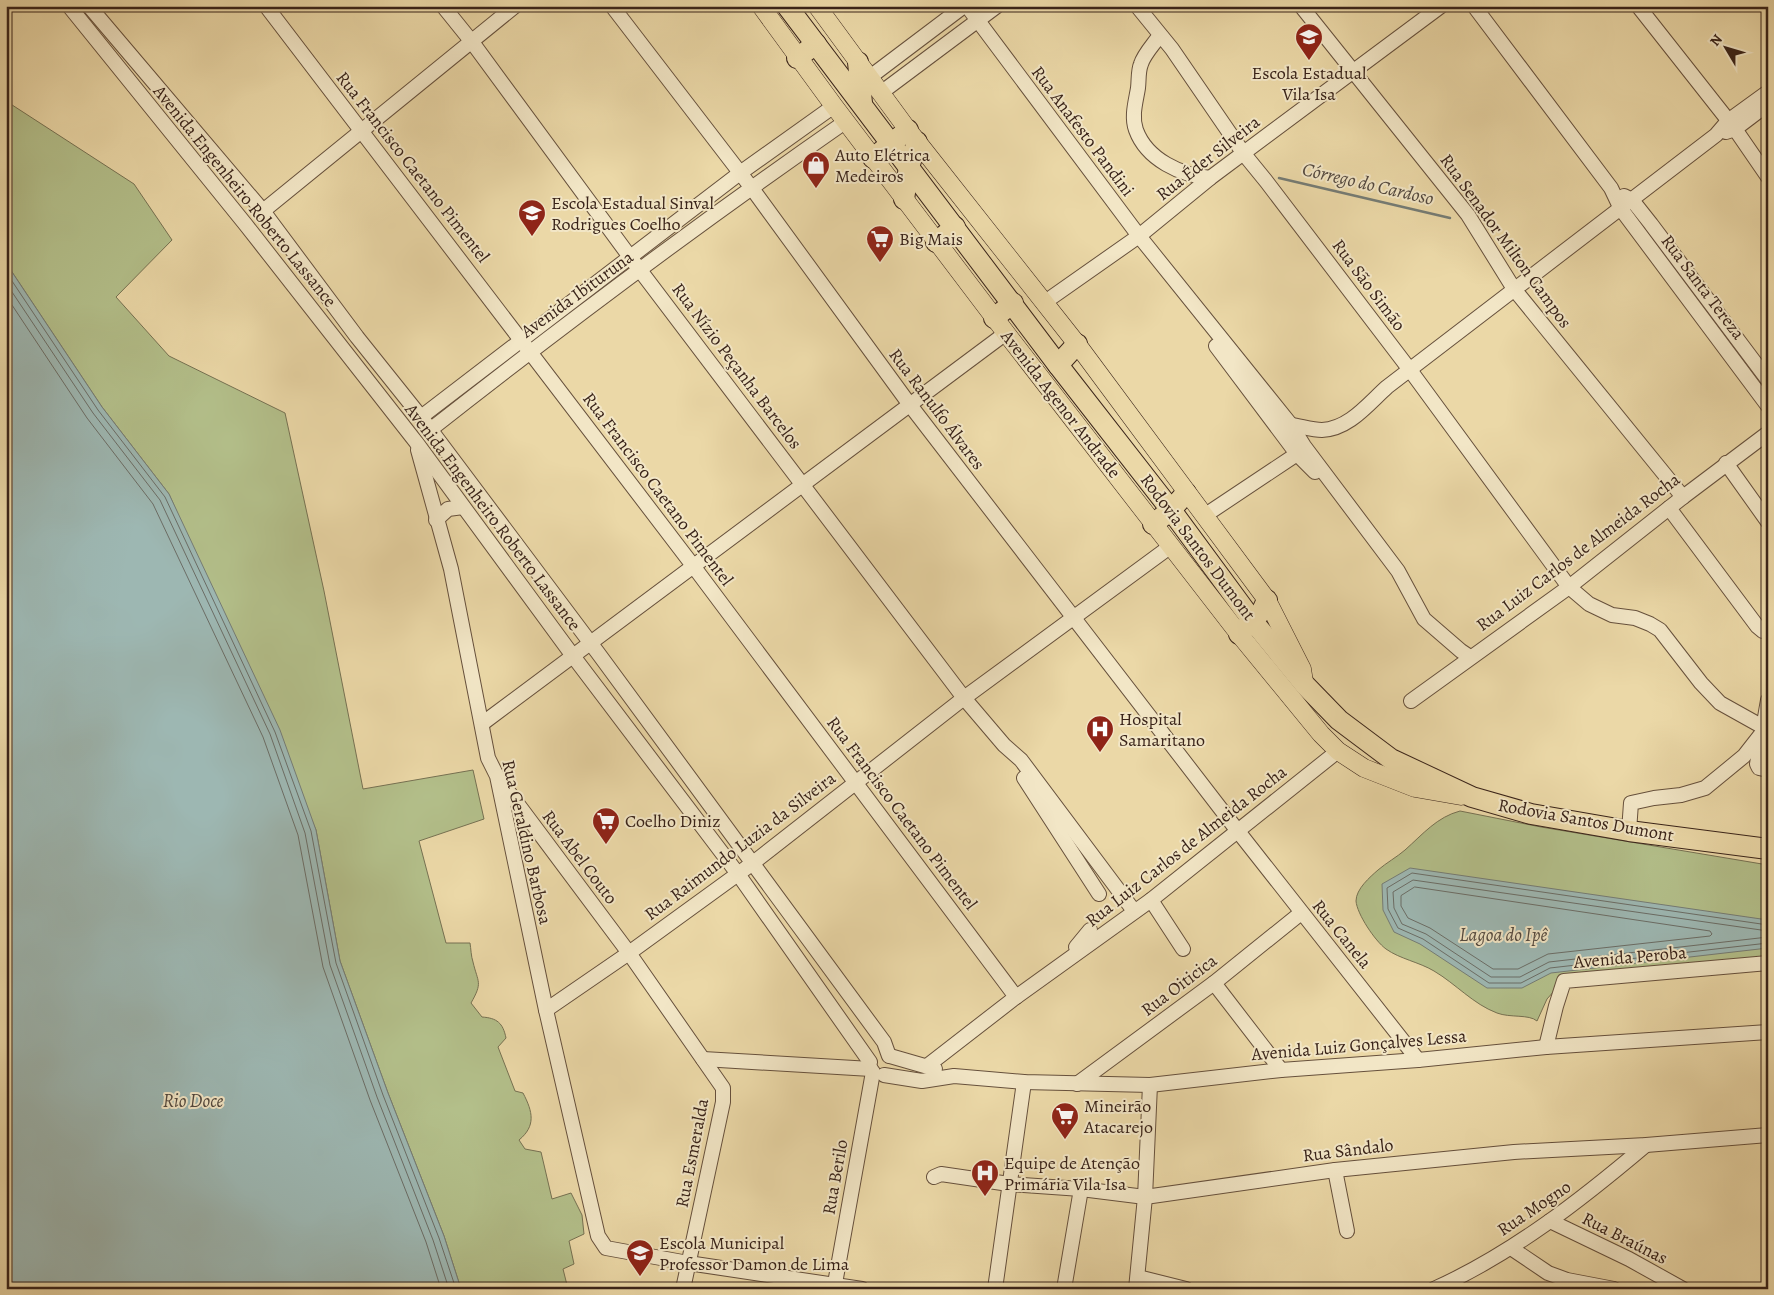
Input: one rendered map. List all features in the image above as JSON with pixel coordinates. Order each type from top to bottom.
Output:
[{"type":"highway","name":"Rodovia Santos Dumont","points":[[787,6],[1058,365],[1171,510],[1246,627],[1339,720],[1391,759],[1472,798],[1530,814],[1629,831],[1768,849]]},
{"type":"highway","points":[[797,58],[816,44]]},
{"type":"highway","points":[[862,104],[864,70]]},
{"type":"highway","points":[[873,158],[892,144],[913,136],[904,199]]},
{"type":"highway","points":[[936,242],[955,227]]},
{"type":"highway","points":[[994,318],[1013,303]]},
{"type":"highway","points":[[1058,365],[1077,344]]},
{"type":"highway","points":[[1154,524],[1171,510],[1186,493]]},
{"type":"highway","points":[[1246,627],[1262,611],[1267,600]]},
{"type":"main road","name":"Avenida Agenor Andrade","points":[[761,6],[797,58],[1006,334],[1171,546],[1246,627],[1295,704],[1321,734],[1338,751],[1364,768],[1415,788],[1472,798]]},
{"type":"main road","points":[[817,6],[913,136],[1077,344],[1267,600],[1302,670],[1305,685]]},
{"type":"street","name":"Avenida Engenheiro Roberto Lassance","points":[[70,6],[416,442],[573,656],[738,874],[875,1069]]},
{"type":"street","name":"Avenida Engenheiro Roberto Lassance","points":[[89,6],[263,211],[357,337],[421,417],[826,962],[884,1042],[890,1056]]},
{"type":"street","name":"Rua Francisco Caetano Pimentel","points":[[266,6],[694,567],[1016,997]]},
{"type":"street","name":"Rua Nízio Peçanha Barcelos","points":[[443,6],[472,42],[630,257],[804,484],[964,698],[1004,745],[1099,894]]},
{"type":"street","points":[[263,211],[515,6]]},
{"type":"street","name":"Rua Ranulfo Álvares","points":[[612,6],[751,187],[910,405],[1237,830]]},
{"type":"street","points":[[864,70],[966,6]]},
{"type":"street","name":"Rua Anafesto Pandini","points":[[966,6],[1139,236],[1291,425],[1304,446],[1398,571],[1424,619],[1461,651],[1470,656]]},
{"type":"street","points":[[882,92],[997,6]]},
{"type":"street","name":"Rua São Simão","points":[[1137,6],[1172,49],[1244,154],[1410,370],[1569,586],[1589,604],[1612,615],[1635,618],[1660,630],[1701,683],[1720,703],[1762,730]]},
{"type":"street","name":"Rua Senador Milton Campos","points":[[1301,6],[1468,215],[1514,289],[1682,496]]},
{"type":"street","name":"Rua Éder Silveira","points":[[1045,302],[1139,236],[1210,178],[1441,6]]},
{"type":"street","name":"Rua Santa Tereza","points":[[1474,6],[1611,188],[1768,380]]},
{"type":"street","points":[[1638,6],[1732,125],[1768,177]]},
{"type":"street","points":[[1160,35],[1141,64],[1134,110],[1136,129],[1146,146],[1162,161],[1181,172],[1210,178]]},
{"type":"street","points":[[1732,125],[1768,92]]},
{"type":"street","points":[[1291,425],[1321,430],[1338,427],[1352,418],[1386,387],[1716,135],[1768,104]]},
{"type":"street","name":"Avenida Ibituruna","points":[[421,417],[740,173],[834,106]]},
{"type":"street","name":"Avenida Ibituruna","points":[[430,430],[530,351],[751,187],[845,122]]},
{"type":"street","name":"Rua Santa Tereza","points":[[1626,205],[1768,406]]},
{"type":"street","name":"Rua Anafesto Pandini","points":[[1172,276],[1213,341],[1297,454],[1350,506]]},
{"type":"street","points":[[483,724],[590,642],[694,567],[1006,334]]},
{"type":"street","points":[[343,349],[357,337]]},
{"type":"street","name":"Rua Luiz Carlos de Almeida Rocha","points":[[1411,701],[1470,656],[1569,586],[1682,496],[1768,433]]},
{"type":"street","name":"Rua Geraldino Barbosa","points":[[416,442],[451,569],[483,724],[488,758],[497,776],[546,1010],[598,1236],[606,1248],[688,1263]]},
{"type":"street","points":[[1204,516],[1297,454]]},
{"type":"street","points":[[1726,463],[1768,522]]},
{"type":"street","points":[[436,520],[448,509],[463,507]]},
{"type":"street","points":[[1669,508],[1757,626],[1763,631],[1768,632]]},
{"type":"street","name":"Rua Raimundo Luzia da Silveira","points":[[546,1010],[753,863],[964,698],[1171,546]]},
{"type":"street","points":[[1763,768],[1756,764],[1768,700]]},
{"type":"street","points":[[1629,831],[1631,803],[1681,795],[1705,788],[1744,756],[1762,730]]},
{"type":"street","name":"Rua Nízio Peçanha Barcelos","points":[[1004,745],[1021,760],[1134,911]]},
{"type":"street","name":"Rua Luiz Carlos de Almeida Rocha","points":[[927,1066],[1016,997],[1151,900],[1338,751]]},
{"type":"street","name":"Rua Abel Couto","points":[[497,776],[628,953],[703,1059]]},
{"type":"street","name":"Rua Canela","points":[[1237,830],[1418,1060]]},
{"type":"street","points":[[1151,900],[1183,949]]},
{"type":"street","name":"Rua Oiticica","points":[[1077,1084],[1214,983],[1301,913]]},
{"type":"street","name":"Rua Luiz Carlos de Almeida Rocha","points":[[1055,969],[1090,930]]},
{"type":"street","points":[[809,974],[826,962]]},
{"type":"street","name":"Avenida Peroba","points":[[1546,1047],[1564,981],[1768,964]]},
{"type":"street","points":[[1214,983],[1281,1070]]},
{"type":"street","name":"Avenida Luiz Gonçalves Lessa","points":[[703,1059],[875,1069],[922,1081],[954,1076],[1024,1082],[1150,1085],[1281,1070],[1418,1060],[1546,1047],[1768,1032]]},
{"type":"street","points":[[875,1069],[877,1053],[884,1052],[890,1056]]},
{"type":"street","name":"Avenida Luiz Gonçalves Lessa","points":[[890,1056],[954,1076]]},
{"type":"street","name":"Rua Berilo","points":[[834,1287],[875,1069],[891,1071],[892,1060],[890,1056]]},
{"type":"street","name":"Rua Esmeralda","points":[[683,1289],[723,1102],[722,1088],[703,1059]]},
{"type":"street","points":[[995,1289],[1024,1082]]},
{"type":"street","points":[[1150,1085],[1145,1197],[1137,1283],[1186,1289]]},
{"type":"street","name":"Rua Sândalo","points":[[934,1177],[941,1174],[1009,1184],[1145,1197],[1335,1170],[1514,1152],[1646,1145],[1768,1135]]},
{"type":"street","name":"Rua Mogno","points":[[1439,1288],[1511,1248],[1599,1185],[1646,1145]]},
{"type":"street","points":[[1335,1170],[1347,1231]]},
{"type":"street","points":[[1064,1289],[1081,1190]]},
{"type":"street","name":"Rua Braúnas","points":[[1550,1221],[1628,1259],[1683,1289]]},
{"type":"street","points":[[1511,1248],[1563,1284],[1614,1289]]},
{"type":"street","points":[[688,1263],[834,1287],[862,1289]]},
{"type":"green space","points":[[6,101],[134,184],[172,240],[116,297],[169,356],[285,413],[324,591],[363,789],[473,770],[484,819],[419,841],[446,943],[470,943],[478,982],[477,991],[471,1003],[482,1017],[498,1022],[505,1033],[506,1038],[498,1047],[515,1091],[523,1093],[531,1113],[528,1129],[519,1140],[525,1149],[541,1152],[552,1199],[571,1193],[582,1215],[584,1234],[569,1241],[574,1264],[563,1269],[568,1289],[461,1289],[444,1236],[388,1093],[340,961],[316,830],[169,494],[102,407],[6,263]]},
{"type":"green space","points":[[1460,811],[1541,827],[1768,865],[1768,961],[1655,972],[1555,990],[1547,999],[1537,1021],[1497,1013],[1488,1009],[1434,971],[1386,949],[1367,927],[1356,901],[1358,892],[1378,870],[1402,853],[1437,822]]},
{"type":"water","name":"Rio Doce","points":[[6,263],[102,407],[169,494],[280,730],[316,830],[340,961],[388,1093],[444,1236],[461,1289],[6,1289]]},
{"type":"water","name":"Lagoa do Ipê","points":[[1410,868],[1768,920],[1768,948],[1551,973],[1522,988],[1487,988],[1420,944],[1394,932],[1383,910],[1382,884]]},
{"type":"waterway","name":"Córrego do Cardoso","points":[[1279,178],[1450,218]]},
{"type":"place","name":"Escola Estadual Vila Isa","points":[[1309,61]]},
{"type":"place","name":"Auto Elétrica Medeiros","points":[[816,189]]},
{"type":"place","name":"Escola Estadual Sinval Rodrigues Coelho","points":[[532,237]]},
{"type":"place","name":"Big Mais","points":[[880,263]]},
{"type":"place","name":"Hospital Samaritano","points":[[1100,753]]},
{"type":"place","name":"Coelho Diniz","points":[[606,845]]},
{"type":"place","name":"Mineirão Atacarejo","points":[[1065,1140]]},
{"type":"place","name":"Equipe de Atenção Primária Vila Isa","points":[[985,1197]]},
{"type":"place","name":"Escola Municipal Professor Damon de Lima","points":[[640,1277]]}]
